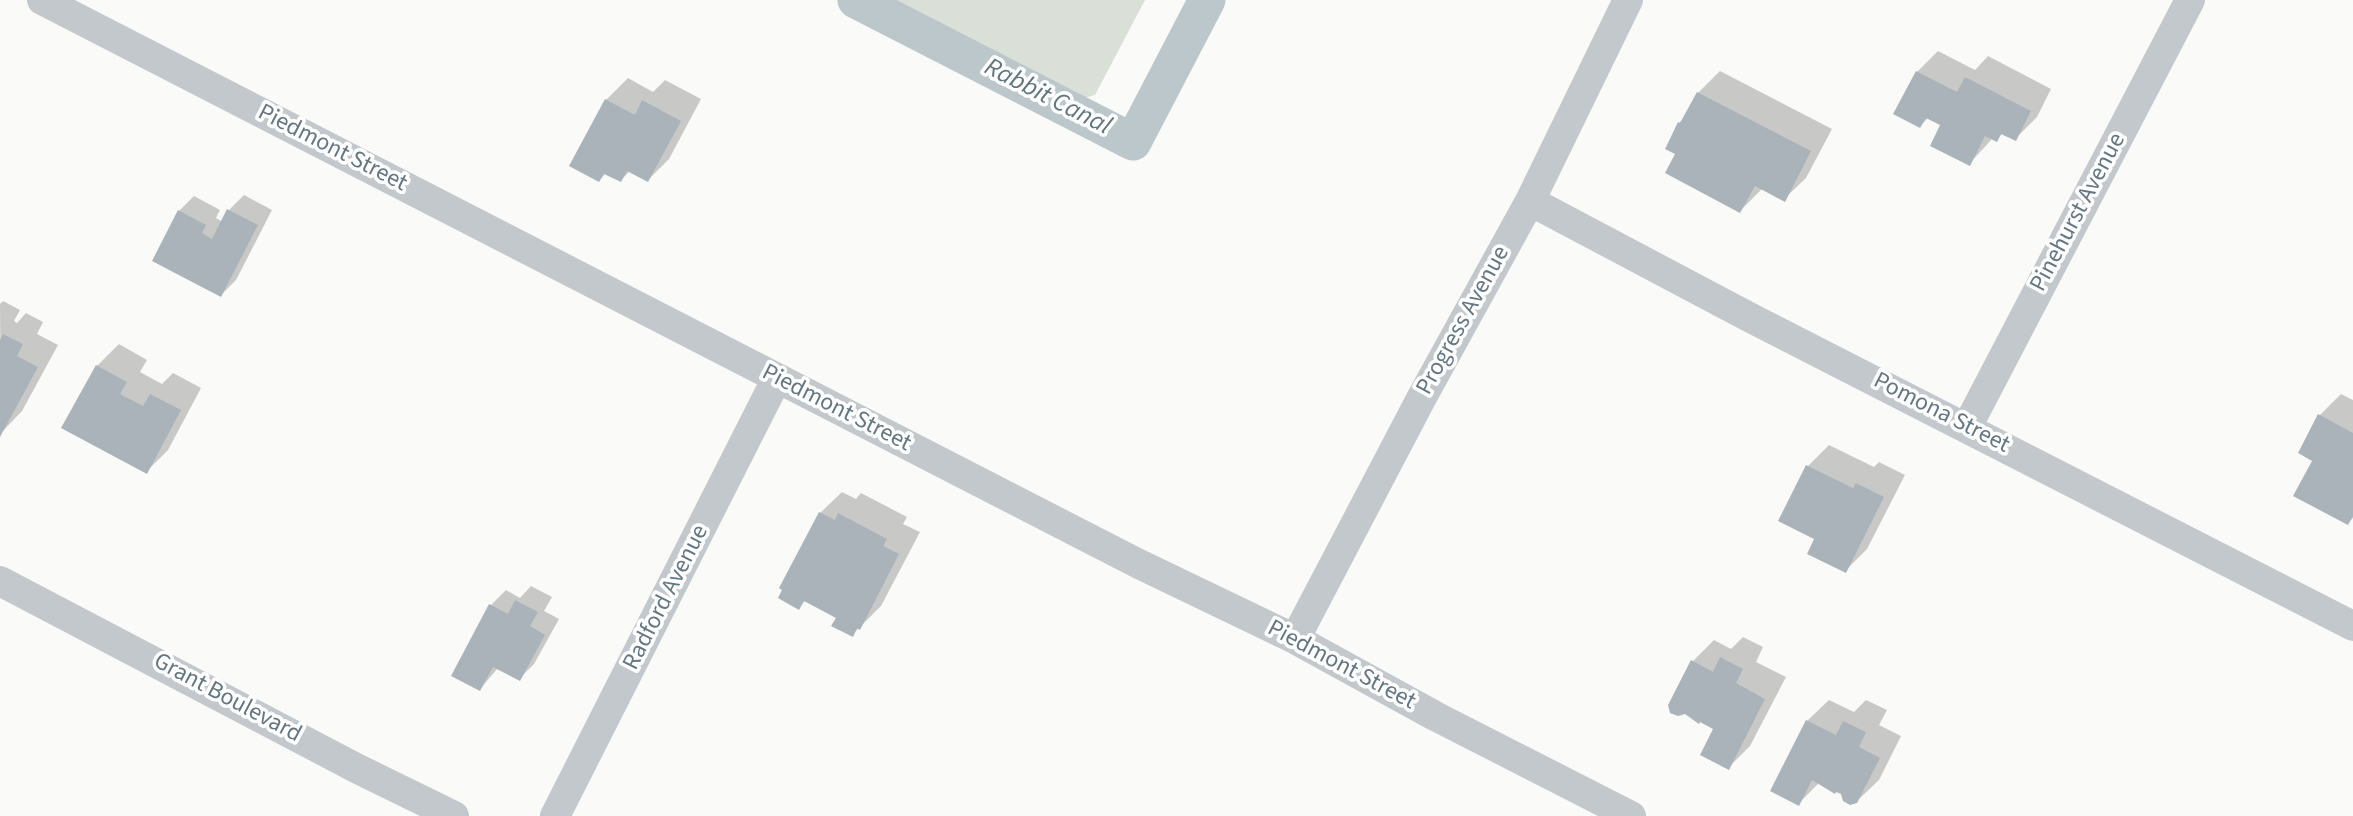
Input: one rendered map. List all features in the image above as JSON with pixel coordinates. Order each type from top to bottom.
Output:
[{"type":"street","name":"Piedmont Street","points":[[42,0],[1138,563],[1296,639],[1435,716],[1631,816]]},
{"type":"street","name":"Progress Avenue","points":[[1296,639],[1422,397],[1530,201],[1628,0]]},
{"type":"street","name":"Pinehurst Avenue","points":[[1967,427],[2190,0]]},
{"type":"street","name":"Pomona Street","points":[[1530,201],[1749,317],[2353,626]]},
{"type":"street","name":"Radford Avenue","points":[[555,816],[777,378]]},
{"type":"street","name":"Grant Boulevard","points":[[0,581],[358,769],[454,816]]},
{"type":"shaded area","points":[[890,0],[1145,0],[1095,95],[1081,99]]},
{"type":"building","points":[[1916,71],[1957,92],[1965,77],[2031,111],[2016,141],[2001,134],[1997,142],[1985,136],[1970,166],[1930,146],[1940,125],[1926,118],[1920,128],[1893,114]]},
{"type":"building","points":[[1697,92],[1811,151],[1785,202],[1755,186],[1740,213],[1665,173],[1675,154],[1665,149]]},
{"type":"building","points":[[605,99],[635,115],[642,100],[681,121],[648,182],[627,171],[621,182],[604,174],[599,182],[569,166]]},
{"type":"building","points":[[227,209],[258,225],[221,297],[152,261],[178,210],[206,225],[202,233],[212,239]]},
{"type":"building","points":[[3,334],[23,344],[17,356],[38,367],[0,437],[0,340]]},
{"type":"building","points":[[96,365],[127,382],[120,394],[143,406],[150,394],[181,410],[147,474],[61,428]]},
{"type":"building","points":[[2318,414],[2353,433],[2353,516],[2348,525],[2293,496],[2312,461],[2298,453]]},
{"type":"building","points":[[1806,465],[1853,488],[1856,483],[1884,497],[1846,573],[1807,554],[1814,539],[1778,521]]},
{"type":"building","points":[[819,512],[835,520],[838,513],[887,539],[883,546],[899,554],[860,630],[857,628],[853,637],[831,626],[836,618],[804,601],[799,610],[778,598],[782,590],[779,588]]},
{"type":"building","points":[[515,600],[538,612],[530,626],[545,635],[520,681],[493,667],[480,691],[451,676],[489,604],[508,614]]},
{"type":"building","points":[[1720,657],[1743,669],[1736,683],[1765,699],[1729,770],[1700,755],[1713,729],[1700,722],[1699,724],[1685,714],[1678,716],[1670,713],[1668,705],[1691,660],[1713,672]]},
{"type":"building","points":[[1806,720],[1836,735],[1843,721],[1866,732],[1859,747],[1880,758],[1857,803],[1850,805],[1843,801],[1841,794],[1835,794],[1812,780],[1799,806],[1770,791]]},
{"type":"waterway","name":"Rabbit Canal","points":[[856,0],[1133,142],[1207,0]]}]
